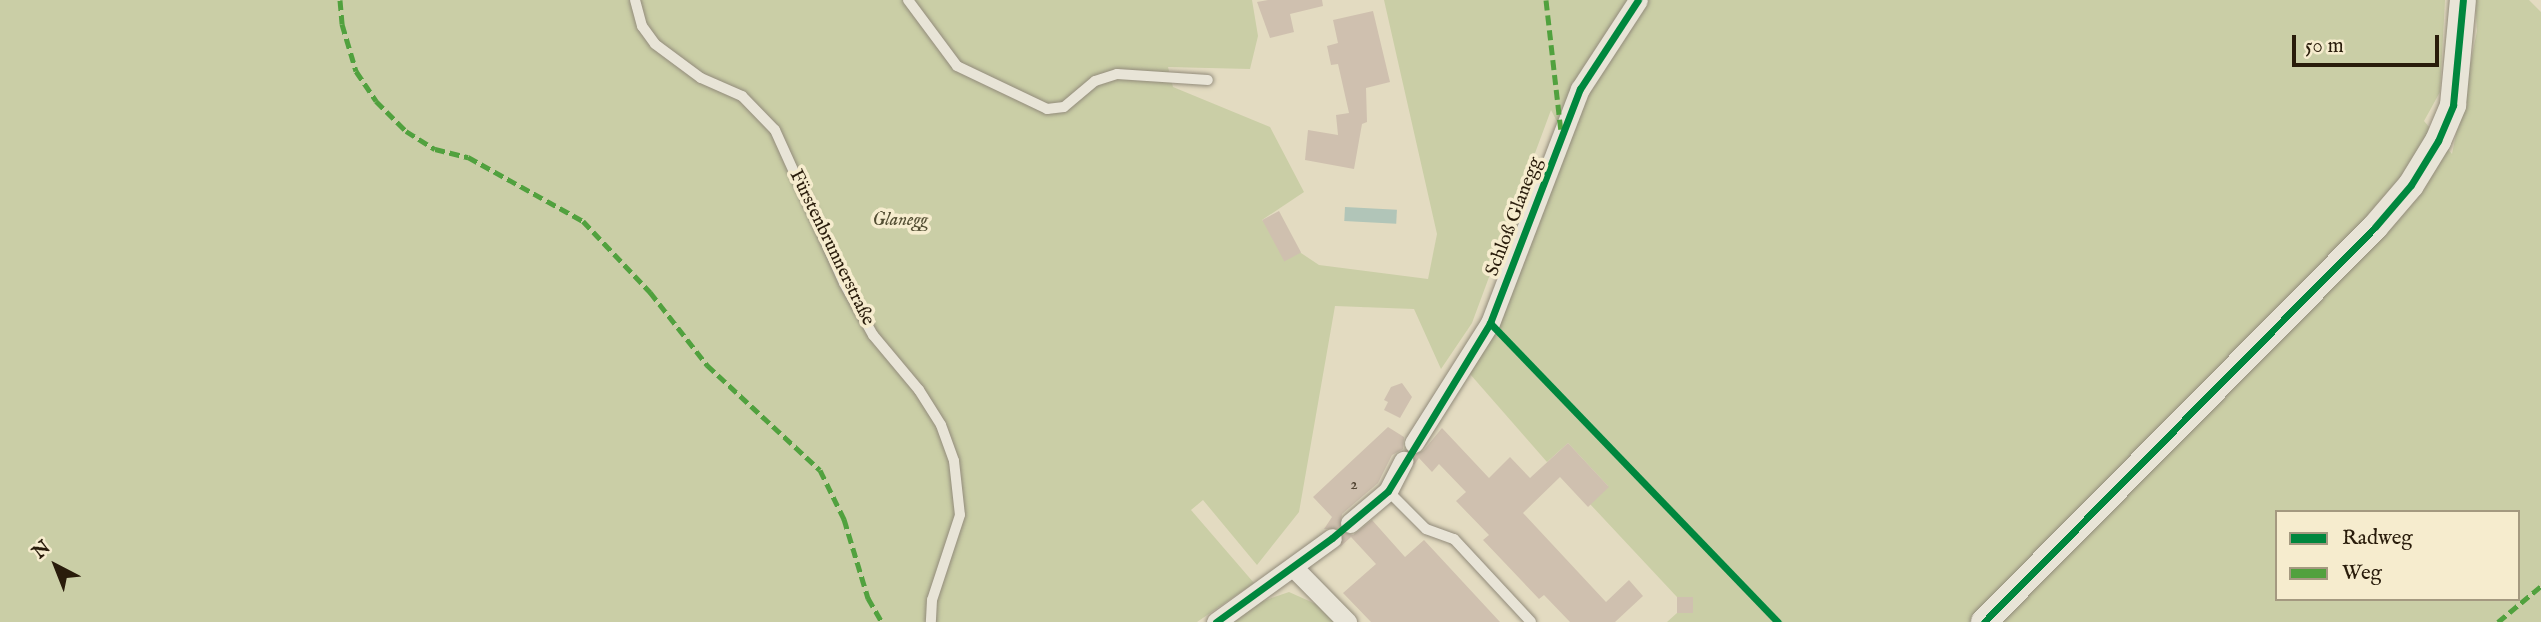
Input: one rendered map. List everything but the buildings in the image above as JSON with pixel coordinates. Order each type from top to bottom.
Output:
[{"type":"street","name":"Schloß Glanegg","points":[[1414,443],[1490,323],[1580,89],[1638,0]]},
{"type":"street","points":[[1984,622],[2375,228],[2411,185],[2453,105],[2463,0]]},
{"type":"street","points":[[1350,523],[1388,491],[1403,461]]},
{"type":"street","points":[[1216,622],[1332,538]]},
{"type":"street","points":[[1294,568],[1347,622]]},
{"type":"lane","name":"Fürstenbrunnerstraße","points":[[635,0],[642,26],[655,44],[701,78],[742,96],[775,130],[844,283],[873,335],[919,390],[941,425],[954,461],[960,515],[932,600],[930,622]]},
{"type":"lane","points":[[908,0],[957,66],[1047,109],[1064,107],[1095,81],[1117,74],[1208,80]]},
{"type":"lane","points":[[1388,491],[1426,529],[1454,539],[1531,622]]},
{"type":"green space","name":"Glanegg","points":[[0,0],[1252,0],[1258,36],[1250,69],[1168,67],[1173,87],[1270,127],[1304,192],[1262,220],[1301,253],[1319,265],[1428,279],[1437,234],[1384,0],[2445,0],[2440,92],[2424,121],[2452,154],[2477,31],[2475,0],[2529,0],[2541,12],[2541,622],[1667,622],[1677,613],[1692,613],[1693,598],[1677,597],[1590,504],[1608,486],[1568,443],[1547,462],[1470,374],[1497,328],[1569,145],[1551,110],[1472,323],[1441,369],[1414,309],[1335,306],[1299,512],[1257,565],[1203,500],[1191,510],[1254,583],[1197,622],[0,622]]},
{"type":"green space","points":[[1289,592],[1327,609],[1339,622],[1225,622],[1243,608]]},
{"type":"shaded area","points":[[1345,207],[1397,210],[1396,224],[1344,221]]},
{"type":"marked path","points":[[340,0],[342,24],[356,71],[376,101],[406,131],[435,149],[468,157],[583,221],[650,292],[707,365],[820,470],[844,519],[868,598],[882,622]]},
{"type":"marked path","points":[[1546,0],[1561,132]]},
{"type":"marked path","points":[[2498,622],[2541,586]]},
{"type":"cycle path","points":[[1216,622],[1332,538],[1388,491],[1490,323],[1580,89],[1638,0]]},
{"type":"cycle path","points":[[1984,622],[2375,227],[2411,185],[2438,141],[2453,105],[2463,0]]},
{"type":"cycle path","points":[[1490,323],[1778,622]]}]
